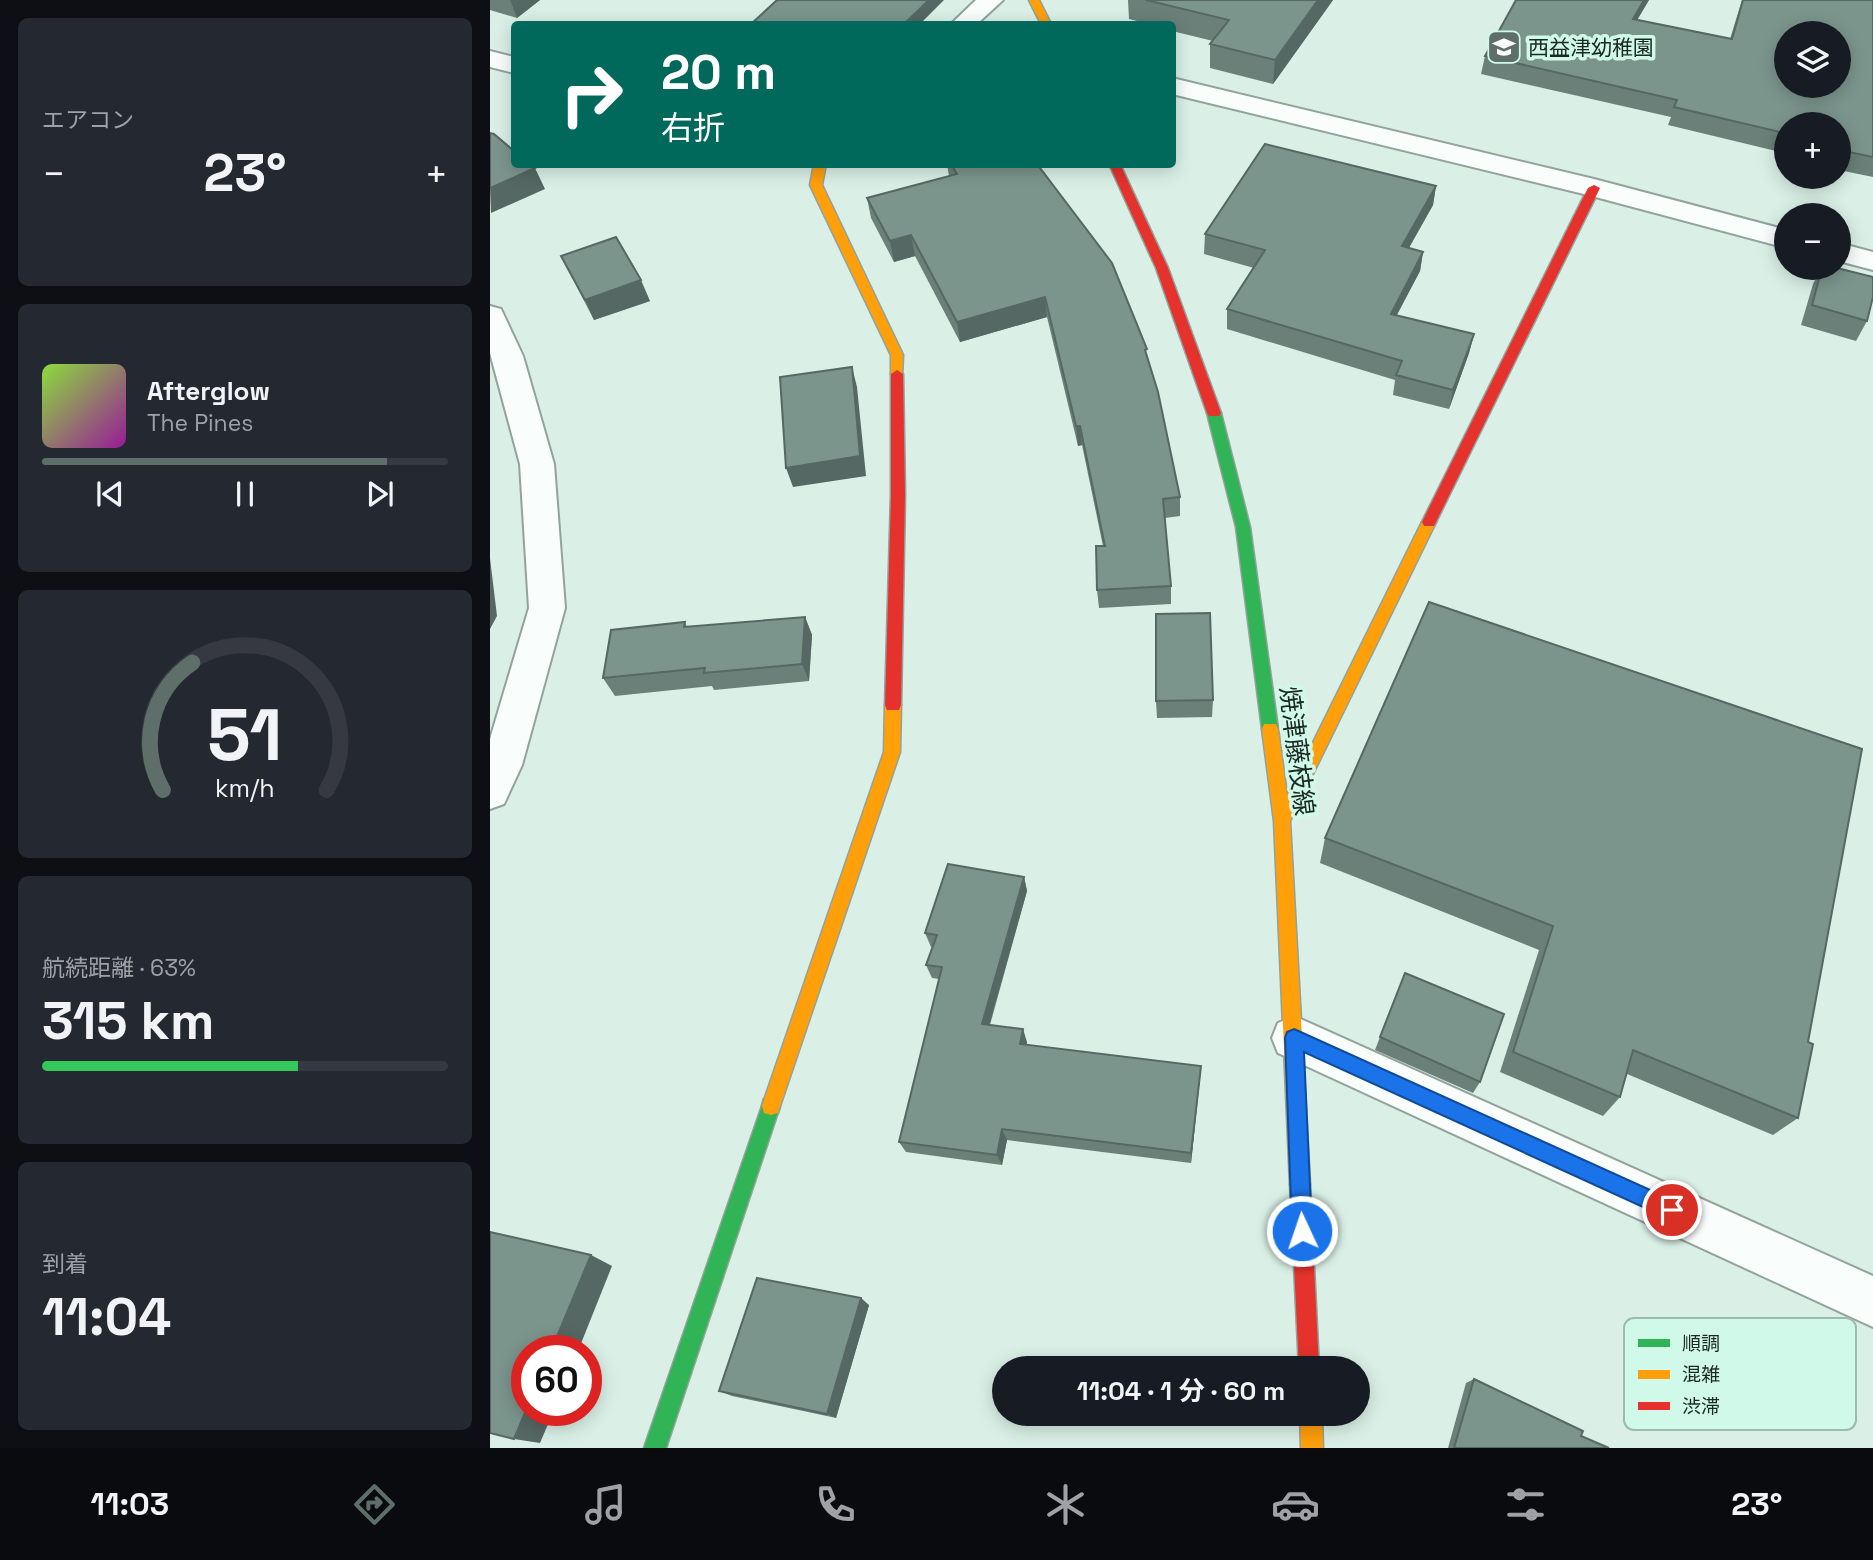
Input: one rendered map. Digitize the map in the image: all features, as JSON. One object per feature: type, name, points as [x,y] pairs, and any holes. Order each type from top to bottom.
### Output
[{"type":"street","points":[[966,21],[991,0]]},
{"type":"street","points":[[1034,0],[1044,21]]},
{"type":"street","points":[[490,59],[511,64]]},
{"type":"street","points":[[1176,87],[1594,188],[1774,236]]},
{"type":"street","points":[[655,1448],[892,752],[898,495],[897,355],[816,185],[819,168]]},
{"type":"street","name":"焼津藤枝線","points":[[1116,168],[1162,268],[1215,416],[1242,527],[1282,821],[1307,1356]]},
{"type":"street","points":[[1282,821],[1594,188]]},
{"type":"street","points":[[1851,255],[1873,261]]},
{"type":"street","points":[[490,316],[507,356],[537,464],[547,608],[502,765],[490,792]]},
{"type":"street","points":[[1294,1038],[1873,1302]]},
{"type":"street","points":[[1311,1426],[1312,1448]]},
{"type":"building","points":[[777,0],[929,0],[907,21],[754,21]]},
{"type":"building","points":[[1146,0],[1318,0],[1275,60],[1210,44],[1229,20]]},
{"type":"building","points":[[1516,0],[1644,0],[1633,19],[1732,39],[1743,0],[1873,0],[1873,157],[1851,152],[1851,112],[1774,112],[1774,131],[1674,107],[1677,100],[1485,56]]},
{"type":"building","points":[[490,133],[511,148],[511,168],[535,168],[490,188]]},
{"type":"building","points":[[1265,144],[1436,186],[1402,246],[1423,252],[1391,314],[1474,334],[1453,390],[1396,375],[1402,361],[1227,309],[1265,250],[1205,234]]},
{"type":"building","points":[[953,168],[1040,168],[1112,263],[1147,349],[1145,350],[1158,392],[1180,497],[1163,499],[1171,586],[1097,590],[1096,546],[1105,546],[1080,426],[1076,426],[1045,297],[957,322],[911,235],[890,241],[867,198],[957,174]]},
{"type":"building","points":[[616,237],[641,280],[585,300],[561,256]]},
{"type":"building","points":[[1851,272],[1873,277],[1873,297],[1867,321],[1812,305],[1819,280],[1851,280]]},
{"type":"building","points":[[852,367],[860,456],[786,468],[780,377]]},
{"type":"building","points":[[1429,602],[1862,749],[1808,1042],[1813,1044],[1798,1118],[1633,1050],[1620,1097],[1513,1052],[1553,926],[1325,838]]},
{"type":"building","points":[[1210,613],[1213,700],[1156,701],[1156,614]]},
{"type":"building","points":[[805,617],[802,664],[704,673],[705,668],[603,678],[611,630],[685,622],[684,627]]},
{"type":"building","points":[[948,864],[1024,877],[982,1024],[1023,1029],[1020,1044],[1201,1066],[1191,1153],[1002,1129],[997,1155],[899,1142],[942,967],[926,965],[937,935],[925,933]]},
{"type":"building","points":[[1405,973],[1504,1014],[1480,1082],[1380,1037]]},
{"type":"building","points":[[490,1232],[591,1255],[558,1335],[511,1335],[511,1426],[519,1426],[514,1439],[490,1433]]},
{"type":"building","points":[[757,1278],[861,1298],[827,1414],[719,1391]]},
{"type":"building","points":[[1474,1379],[1583,1431],[1581,1436],[1609,1448],[1454,1448]]},
{"type":"traffic: fast","points":[[1214,413],[1243,527],[1270,729]]},
{"type":"traffic: fast","points":[[655,1448],[771,1106]]},
{"type":"traffic: slow","points":[[1034,0],[1044,21]]},
{"type":"traffic: slow","points":[[819,168],[816,185],[897,355],[897,374]]},
{"type":"traffic: slow","points":[[1282,821],[1429,522]]},
{"type":"traffic: slow","points":[[771,1106],[892,752],[893,705]]},
{"type":"traffic: slow","points":[[1270,729],[1282,821],[1300,1184]]},
{"type":"traffic: slow","points":[[1311,1426],[1312,1448]]},
{"type":"traffic: jam","points":[[1116,168],[1162,268],[1214,413]]},
{"type":"traffic: jam","points":[[1429,522],[1594,188]]},
{"type":"traffic: jam","points":[[893,705],[898,495],[897,374]]},
{"type":"traffic: jam","points":[[1300,1184],[1308,1356]]},
{"type":"place","name":"西益津幼稚園","points":[[1504,47]]},
{"type":"route","points":[[1302,1231],[1294,1038],[1672,1210]]}]
